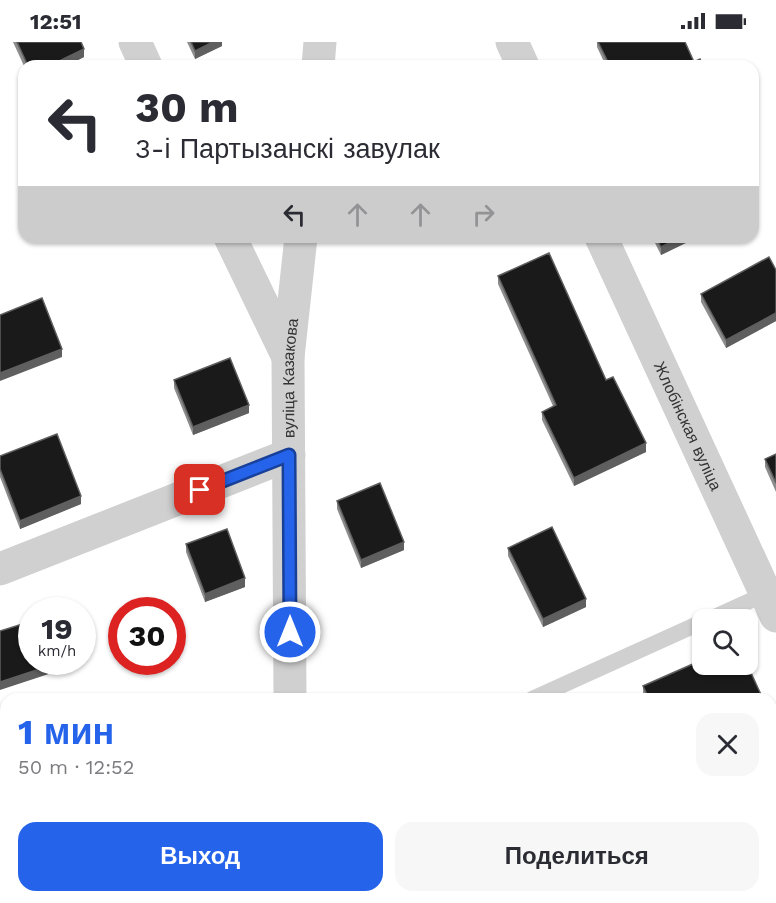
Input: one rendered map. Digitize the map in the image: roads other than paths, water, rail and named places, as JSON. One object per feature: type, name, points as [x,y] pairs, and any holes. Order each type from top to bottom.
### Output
[{"type":"street","points":[[135,42],[143,60]]},
{"type":"street","points":[[318,60],[320,42]]},
{"type":"street","points":[[512,42],[520,60]]},
{"type":"street","points":[[233,243],[288,357]]},
{"type":"street","name":"вуліца Казакова","points":[[290,693],[288,357],[300,243]]},
{"type":"street","name":"Жлобінская вуліца","points":[[605,243],[770,605]]},
{"type":"street","points":[[0,569],[289,455]]},
{"type":"lane","points":[[753,609],[770,605]]},
{"type":"lane","points":[[555,693],[692,627]]}]
